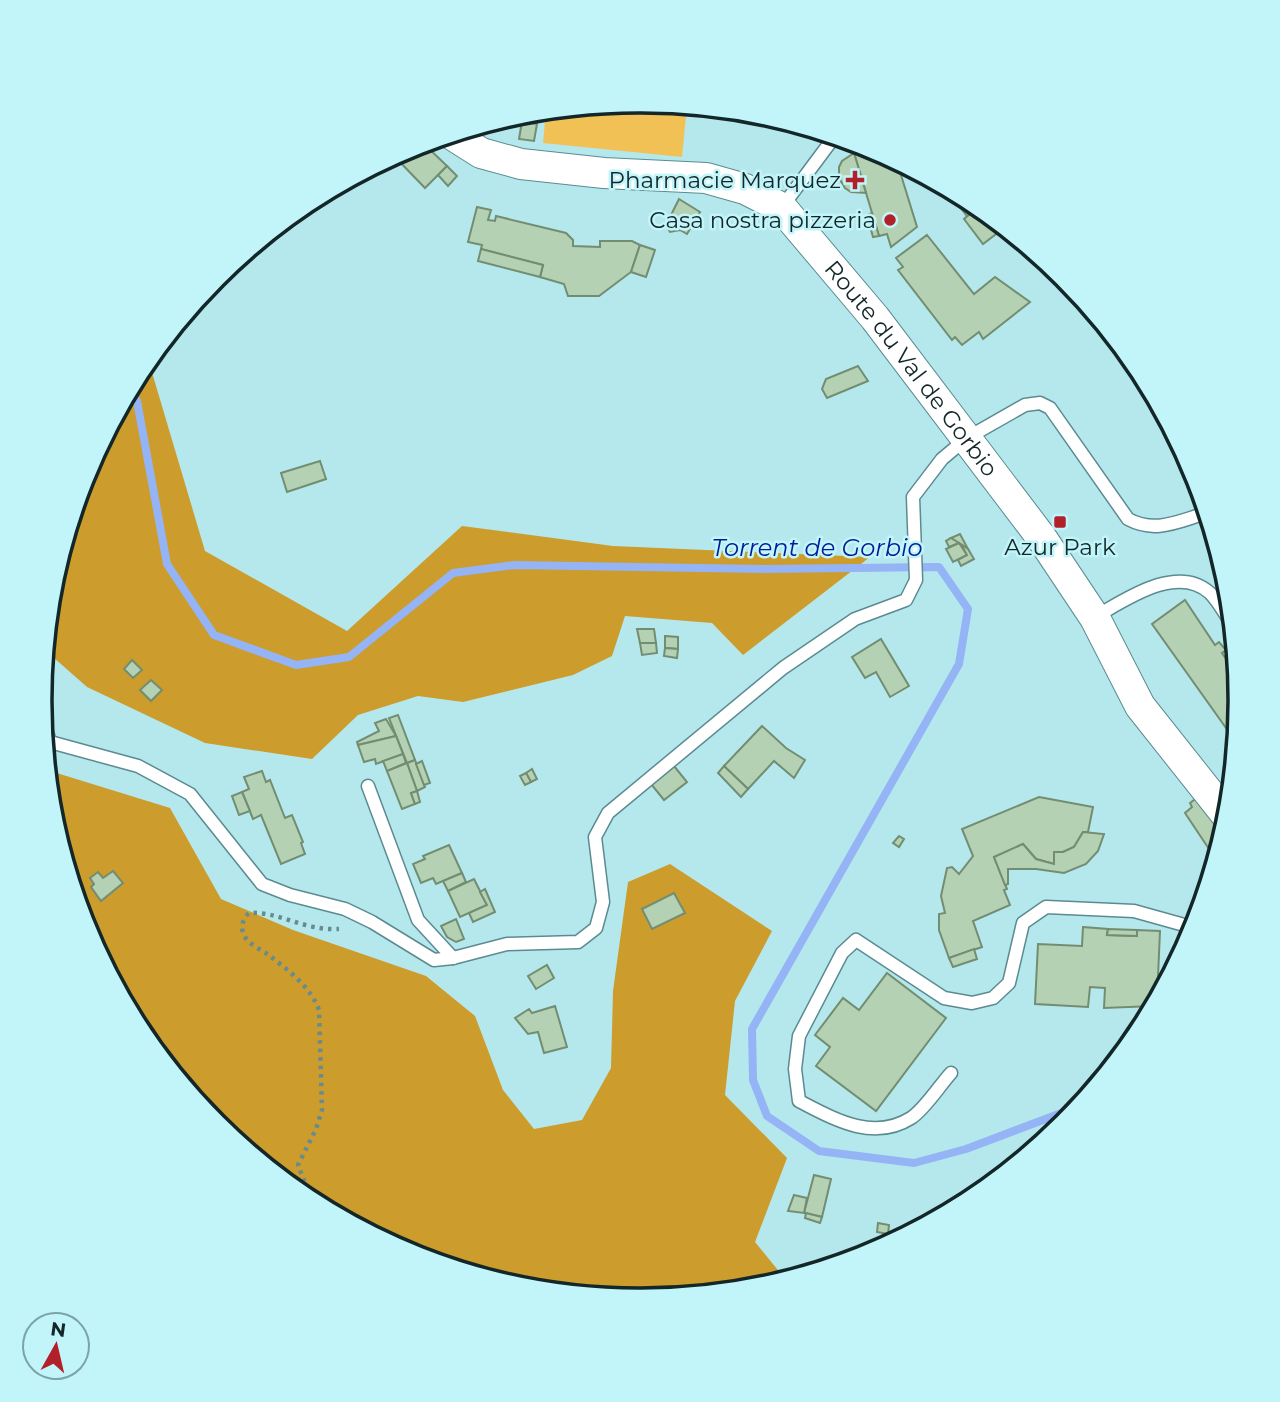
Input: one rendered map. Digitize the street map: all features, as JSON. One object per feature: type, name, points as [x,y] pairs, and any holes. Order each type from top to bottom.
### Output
[{"type":"street","name":"Route du Val de Gorbio","points":[[462,142],[481,153],[522,164],[604,173],[706,178],[745,189],[782,208],[875,318],[1041,537],[1095,618],[1140,706],[1218,804]]},
{"type":"lane","points":[[782,208],[828,145]]},
{"type":"lane","points":[[54,743],[138,766],[190,794],[262,884],[289,895],[345,909],[435,960],[507,944],[578,942],[596,928],[603,902],[595,837],[608,813],[783,668],[855,619],[906,600],[916,580],[913,497],[942,459],[967,438],[1025,405],[1040,404],[1050,408],[1128,519],[1142,527],[1157,527],[1197,516]]},
{"type":"lane","points":[[1095,618],[1144,589],[1185,580],[1209,592],[1219,606]]},
{"type":"lane","points":[[368,786],[418,920],[453,958]]},
{"type":"lane","points":[[951,1073],[912,1118],[878,1131],[839,1122],[799,1101],[795,1069],[799,1036],[842,953],[856,940],[944,998],[972,1003],[993,998],[1009,983],[1023,923],[1046,907],[1134,911],[1183,925]]},
{"type":"path","points":[[305,1183],[298,1165],[322,1110],[319,1010],[308,990],[279,962],[247,940],[242,931],[243,923],[249,913],[260,912],[320,930],[370,927],[372,922]]},
{"type":"shaded area","points":[[640,113],[686,116],[682,157],[543,143],[545,122]]},
{"type":"shaded area","points":[[153,374],[205,551],[347,631],[462,526],[613,546],[870,557],[743,655],[712,623],[625,616],[612,656],[573,675],[463,702],[418,696],[358,715],[312,759],[205,743],[87,687],[54,658],[64,586],[84,512],[97,476],[131,407]]},
{"type":"shaded area","points":[[58,773],[170,808],[221,899],[293,930],[426,976],[475,1016],[503,1090],[534,1129],[582,1120],[611,1068],[613,991],[628,882],[670,864],[772,931],[735,1001],[725,1095],[787,1158],[755,1242],[779,1271],[678,1287],[602,1287],[563,1283],[488,1268],[415,1244],[346,1210],[314,1189],[253,1143],[198,1088],[174,1059],[131,995],[97,926],[84,890],[64,816]]},
{"type":"building","points":[[537,124],[534,141],[519,139],[521,126]]},
{"type":"building","points":[[432,152],[447,166],[425,188],[402,164]]},
{"type":"building","points":[[854,154],[901,174],[917,227],[891,247],[887,234],[879,236]]},
{"type":"building","points":[[854,154],[866,193],[851,192],[845,188],[839,178],[842,161]]},
{"type":"building","points":[[447,166],[457,176],[448,186],[438,175]]},
{"type":"building","points":[[679,199],[700,212],[687,234],[680,230],[670,232],[666,225]]},
{"type":"building","points":[[477,207],[491,210],[488,220],[495,221],[496,216],[566,233],[573,240],[573,246],[600,247],[600,241],[632,241],[640,245],[631,272],[599,296],[568,296],[564,284],[540,277],[543,265],[481,249],[482,245],[468,242]]},
{"type":"building","points":[[872,213],[879,236],[873,237],[867,215]]},
{"type":"building","points":[[969,215],[996,234],[983,244],[964,219]]},
{"type":"building","points":[[927,235],[974,294],[995,277],[1030,302],[983,339],[979,332],[962,345],[955,337],[952,340],[898,270],[903,267],[896,258]]},
{"type":"building","points":[[640,245],[655,250],[646,277],[631,272]]},
{"type":"building","points":[[481,249],[543,265],[540,277],[478,261]]},
{"type":"building","points":[[858,366],[868,381],[827,398],[822,389],[826,379]]},
{"type":"building","points":[[320,461],[326,479],[287,492],[281,473]]},
{"type":"building","points":[[960,534],[968,549],[951,538]]},
{"type":"building","points":[[951,538],[959,543],[949,547],[946,541]]},
{"type":"building","points":[[959,543],[967,555],[953,562],[946,549]]},
{"type":"building","points":[[961,544],[974,559],[961,566],[958,560],[967,555]]},
{"type":"building","points":[[1185,600],[1215,645],[1219,642],[1224,648],[1222,653],[1226,663],[1227,729],[1152,624]]},
{"type":"building","points":[[637,629],[654,629],[656,643],[640,643]]},
{"type":"building","points":[[665,636],[678,637],[678,649],[665,648]]},
{"type":"building","points":[[881,639],[909,686],[890,697],[876,672],[865,678],[852,657]]},
{"type":"building","points":[[640,643],[656,643],[657,653],[642,655]]},
{"type":"building","points":[[665,648],[678,649],[677,658],[664,656]]},
{"type":"building","points":[[132,660],[142,670],[133,678],[124,669]]},
{"type":"building","points":[[151,680],[162,690],[151,701],[140,690]]},
{"type":"building","points":[[398,715],[415,760],[407,763],[389,718]]},
{"type":"building","points":[[386,719],[396,736],[358,745],[357,742],[379,731],[375,723]]},
{"type":"building","points":[[762,726],[786,748],[805,760],[794,778],[774,761],[748,789],[724,766]]},
{"type":"building","points":[[396,736],[403,754],[376,764],[375,759],[364,762],[358,745]]},
{"type":"building","points":[[403,754],[406,763],[387,771],[383,761]]},
{"type":"building","points":[[415,760],[425,787],[417,791],[407,763]]},
{"type":"building","points":[[422,761],[430,783],[424,785],[416,764]]},
{"type":"building","points":[[407,763],[417,791],[411,793],[415,804],[402,809],[387,771]]},
{"type":"building","points":[[674,766],[687,782],[664,800],[651,784]]},
{"type":"building","points":[[724,766],[748,789],[741,797],[718,773]]},
{"type":"building","points":[[532,769],[537,779],[531,782],[526,773]]},
{"type":"building","points":[[262,771],[266,782],[270,780],[285,818],[292,815],[303,842],[301,843],[305,854],[281,864],[261,815],[253,819],[242,792],[249,789],[244,777]]},
{"type":"building","points":[[526,773],[531,782],[525,785],[520,776]]},
{"type":"building","points":[[417,791],[420,802],[415,804],[411,793]]},
{"type":"building","points":[[242,792],[250,811],[239,815],[232,796]]},
{"type":"building","points":[[1039,797],[1093,807],[1088,832],[1083,832],[1074,847],[1063,852],[1054,852],[1054,864],[1036,859],[1023,844],[994,857],[1007,889],[1004,890],[1010,905],[973,921],[982,947],[949,958],[939,930],[939,914],[945,913],[941,896],[947,868],[952,867],[959,874],[973,856],[962,829]]},
{"type":"building","points":[[1198,797],[1215,820],[1208,848],[1185,813],[1192,807],[1190,803]]},
{"type":"building","points":[[1083,832],[1104,834],[1098,851],[1086,864],[1064,873],[1008,869],[1008,884],[1005,885],[994,857],[1023,844],[1036,859],[1054,864],[1054,852],[1063,852],[1074,847]]},
{"type":"building","points":[[899,836],[904,839],[899,847],[893,843]]},
{"type":"building","points":[[449,845],[462,873],[436,884],[433,878],[421,883],[413,864],[425,859],[423,856]]},
{"type":"building","points":[[113,871],[123,883],[101,901],[91,887],[94,884],[90,878],[98,872],[103,878]]},
{"type":"building","points":[[462,873],[466,882],[448,891],[443,881]]},
{"type":"building","points":[[474,879],[487,905],[460,917],[448,891]]},
{"type":"building","points":[[485,889],[495,912],[473,922],[469,913],[487,905],[480,892]]},
{"type":"building","points":[[674,893],[685,913],[652,929],[642,909]]},
{"type":"building","points":[[456,919],[464,939],[456,942],[447,937],[441,926]]},
{"type":"building","points":[[1083,927],[1108,929],[1107,935],[1137,936],[1137,930],[1160,931],[1158,978],[1141,1007],[1104,1008],[1105,988],[1090,987],[1088,1007],[1035,1004],[1038,944],[1082,946]]},
{"type":"building","points":[[1108,929],[1137,930],[1137,936],[1107,935]]},
{"type":"building","points":[[974,949],[977,959],[953,967],[949,958]]},
{"type":"building","points":[[547,965],[554,978],[536,989],[528,976]]},
{"type":"building","points":[[887,973],[946,1018],[876,1111],[816,1066],[830,1047],[815,1035],[843,998],[859,1010]]},
{"type":"building","points":[[555,1006],[567,1047],[544,1053],[538,1032],[528,1034],[515,1018],[529,1009],[532,1013]]},
{"type":"building","points":[[814,1175],[831,1179],[822,1217],[804,1213]]},
{"type":"building","points":[[794,1195],[807,1198],[804,1213],[788,1211]]},
{"type":"building","points":[[806,1213],[822,1217],[820,1223],[805,1218]]},
{"type":"building","points":[[878,1223],[889,1225],[888,1233],[877,1232]]},
{"type":"waterway","name":"Torrent de Gorbio","points":[[136,400],[167,564],[214,635],[296,665],[349,657],[453,573],[514,565],[764,569],[939,567],[968,609],[959,664],[752,1029],[753,1080],[767,1116],[819,1151],[914,1163],[966,1149],[1056,1115]]},
{"type":"place","name":"Pharmacie Marquez","points":[[855,180]]},
{"type":"place","name":"Casa nostra pizzeria","points":[[890,220]]},
{"type":"place","name":"Azur Park","points":[[1060,522]]}]
